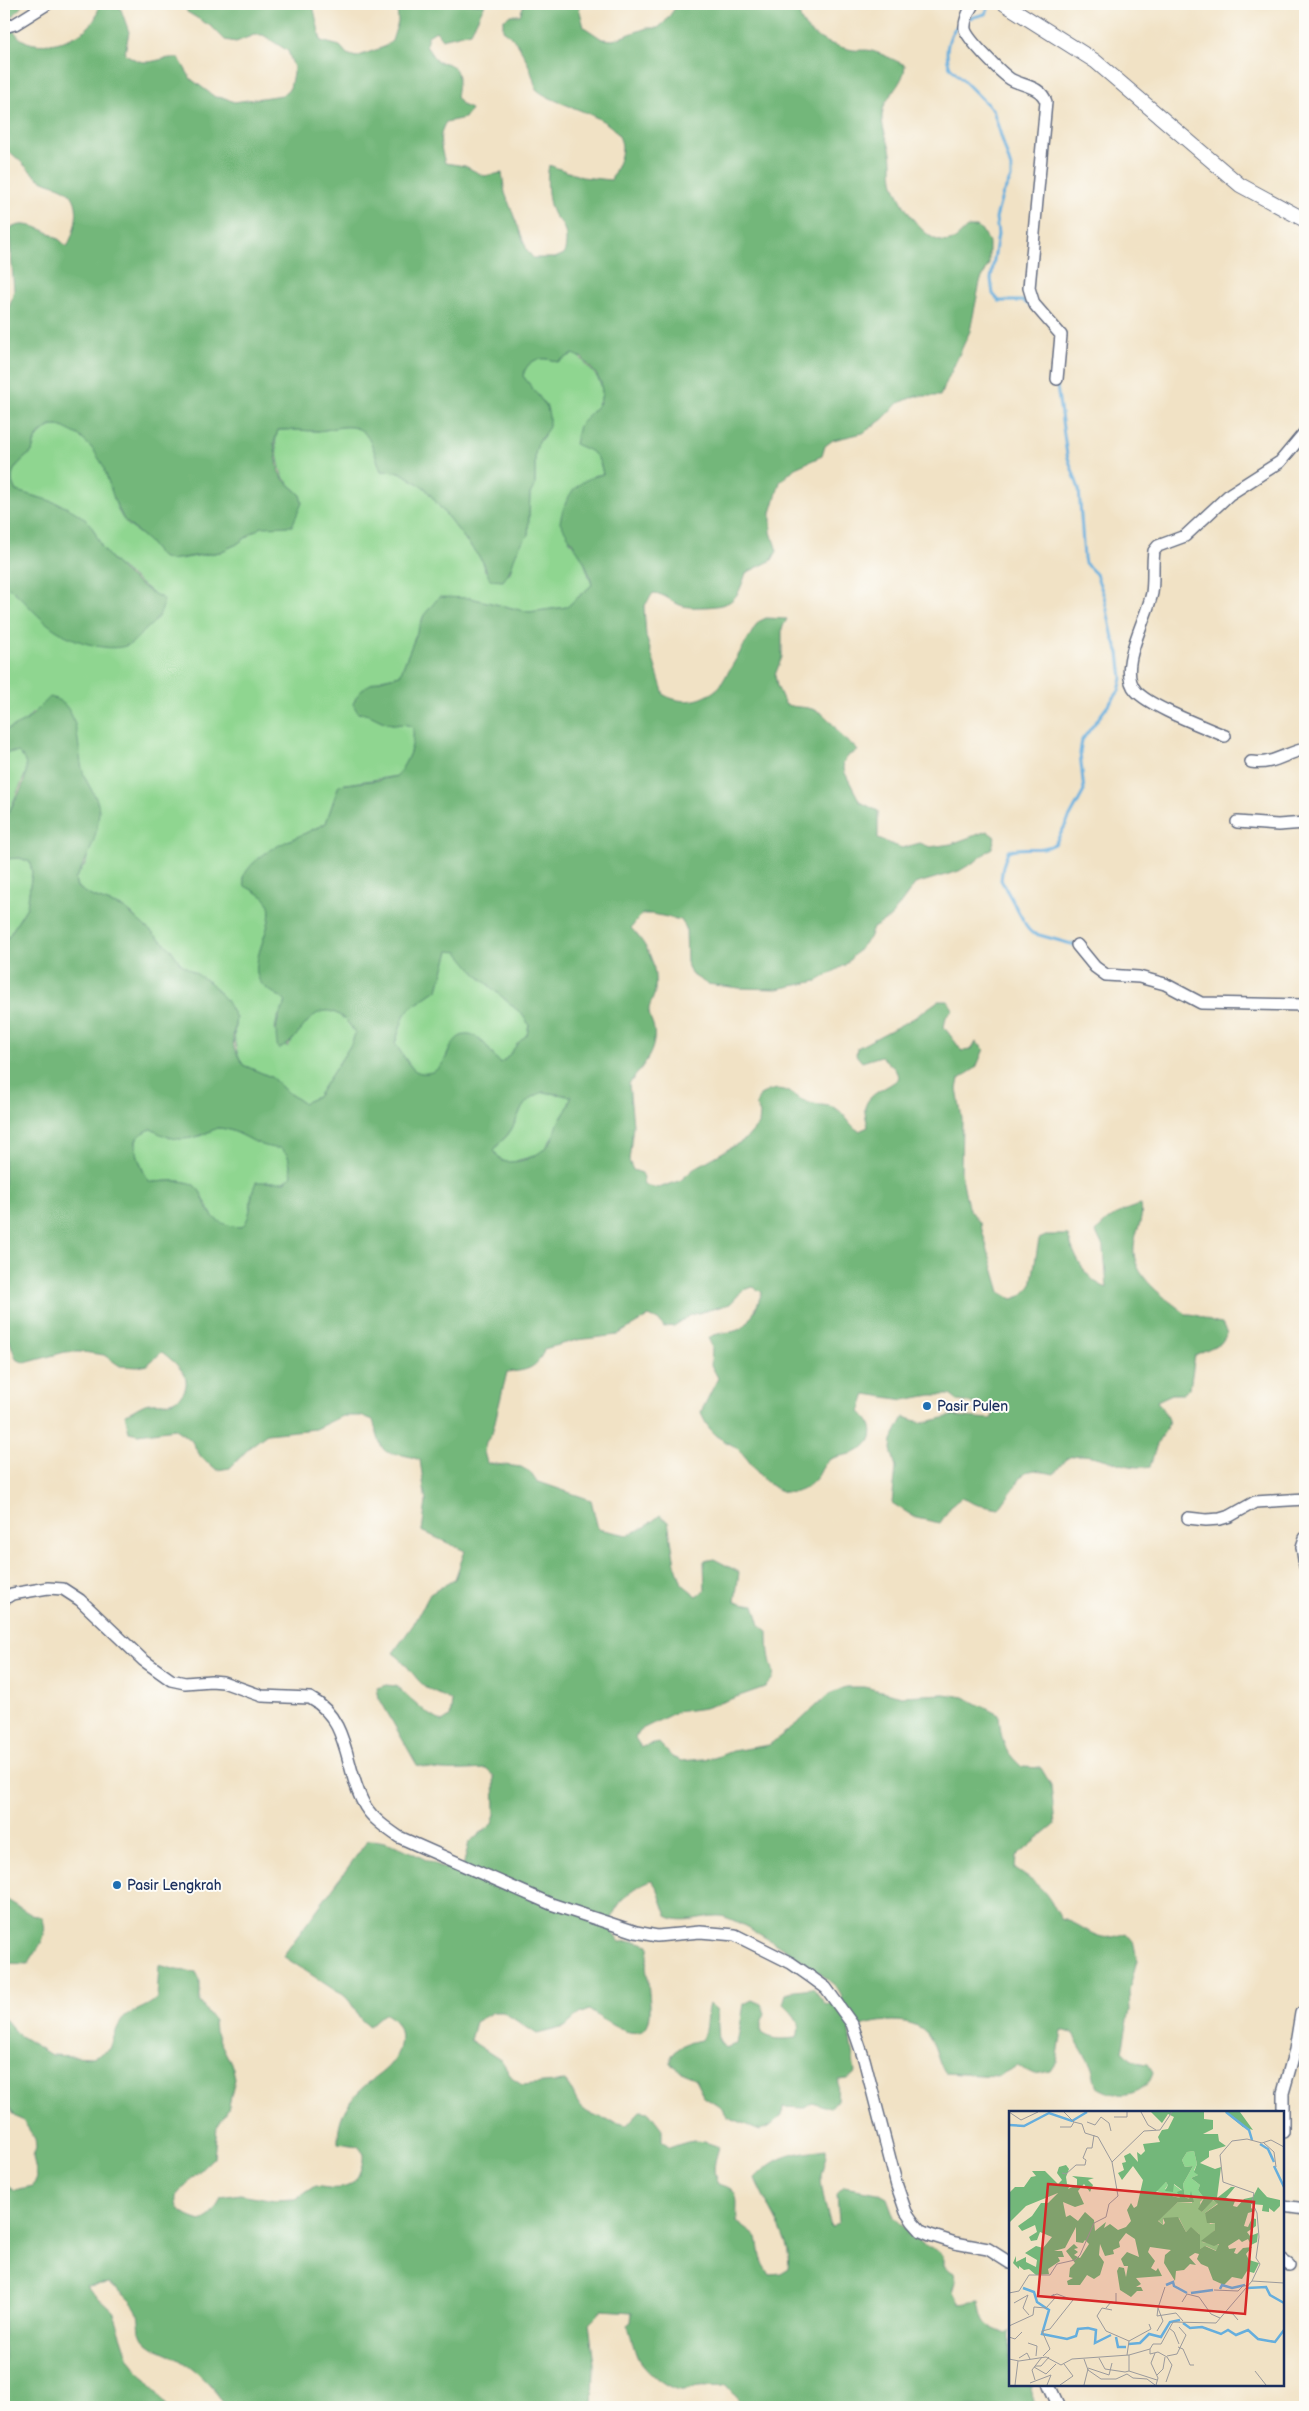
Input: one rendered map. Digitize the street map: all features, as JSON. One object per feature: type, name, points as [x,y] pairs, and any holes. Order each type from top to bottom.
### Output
[{"type":"street","points":[[4,27],[15,24],[46,4]]},
{"type":"street","points":[[973,4],[965,24],[965,30],[970,39],[1009,78],[1040,91],[1044,95],[1046,102],[1029,288],[1034,304],[1059,332],[1061,337],[1057,379]]},
{"type":"street","points":[[1006,4],[1096,61],[1240,185],[1305,220]]},
{"type":"street","points":[[1225,736],[1142,697],[1131,683],[1130,660],[1150,602],[1154,572],[1154,551],[1158,546],[1185,536],[1230,494],[1280,462],[1305,432]]},
{"type":"street","points":[[1251,762],[1259,763],[1279,760],[1305,749]]},
{"type":"street","points":[[1237,822],[1278,825],[1305,823]]},
{"type":"street","points":[[1077,945],[1095,967],[1106,975],[1139,977],[1165,984],[1201,1003],[1305,1005]]},
{"type":"street","points":[[1188,1518],[1220,1519],[1230,1516],[1255,1502],[1305,1499]]},
{"type":"street","points":[[1305,1538],[1302,1547],[1305,1566]]},
{"type":"street","points":[[4,1599],[12,1594],[48,1588],[63,1589],[80,1600],[143,1660],[171,1680],[185,1683],[223,1682],[262,1696],[310,1698],[317,1701],[324,1707],[338,1728],[345,1745],[354,1781],[365,1806],[383,1826],[399,1836],[551,1904],[617,1926],[657,1936],[700,1932],[735,1935],[791,1963],[826,1988],[852,2024],[864,2059],[897,2186],[906,2212],[913,2222],[921,2231],[930,2235],[988,2250],[1009,2262]]},
{"type":"street","points":[[1283,2111],[1283,2093],[1294,2050],[1300,2015],[1305,2011]]},
{"type":"street","points":[[1284,2206],[1305,2208]]},
{"type":"street","points":[[1049,2386],[1059,2407]]},
{"type":"green space","points":[[4,4],[22,4],[8,22],[21,39],[33,44],[45,44],[57,43],[82,32],[97,15],[98,4],[119,4],[129,32],[125,53],[139,61],[146,62],[179,58],[191,79],[215,97],[225,98],[234,102],[282,95],[290,88],[294,68],[288,51],[263,35],[254,35],[236,42],[225,40],[212,27],[187,12],[186,4],[310,4],[313,5],[321,41],[340,46],[347,54],[356,57],[384,47],[392,41],[398,22],[397,4],[485,4],[471,32],[442,39],[436,31],[428,36],[426,46],[437,62],[451,65],[457,73],[456,97],[462,105],[471,109],[465,118],[446,122],[443,127],[441,142],[445,163],[465,166],[484,176],[502,173],[505,193],[527,250],[533,258],[555,258],[564,254],[566,239],[564,227],[554,215],[550,204],[547,184],[549,165],[582,177],[611,180],[621,155],[621,142],[615,131],[604,122],[546,96],[536,89],[525,56],[510,35],[503,30],[503,20],[511,15],[520,15],[524,4],[578,4],[584,27],[602,39],[613,40],[647,28],[658,28],[665,22],[678,4],[798,4],[799,14],[803,23],[808,30],[824,41],[843,48],[870,50],[905,65],[902,79],[883,109],[882,121],[891,153],[894,184],[902,202],[916,223],[934,239],[944,242],[955,239],[968,227],[977,227],[985,234],[989,243],[989,264],[980,282],[970,331],[940,396],[915,396],[897,404],[883,419],[863,433],[833,440],[825,446],[822,456],[795,468],[780,482],[771,513],[771,532],[777,551],[772,560],[746,573],[740,590],[732,600],[721,605],[689,607],[653,593],[644,607],[646,636],[664,695],[686,701],[707,696],[720,686],[758,622],[766,618],[787,619],[782,628],[782,657],[775,675],[777,686],[785,704],[812,709],[822,713],[843,738],[858,751],[849,755],[843,763],[845,773],[860,802],[878,811],[878,839],[902,848],[920,843],[930,847],[951,844],[987,831],[995,837],[992,848],[976,861],[959,871],[915,884],[890,918],[873,928],[869,938],[845,965],[817,981],[777,989],[739,988],[707,984],[691,974],[687,964],[686,928],[681,920],[653,914],[642,914],[631,928],[647,949],[653,964],[655,990],[649,1012],[654,1028],[654,1038],[651,1053],[629,1084],[633,1125],[629,1161],[633,1170],[642,1173],[644,1185],[659,1188],[681,1180],[695,1168],[746,1139],[759,1124],[760,1114],[756,1105],[760,1095],[776,1089],[786,1091],[810,1103],[834,1107],[859,1131],[868,1127],[865,1114],[867,1102],[875,1094],[899,1078],[895,1069],[881,1056],[862,1062],[856,1055],[857,1048],[914,1018],[938,1001],[948,1001],[953,1009],[946,1017],[944,1027],[962,1051],[971,1050],[976,1042],[984,1049],[976,1068],[959,1079],[957,1089],[962,1119],[961,1172],[968,1207],[980,1223],[1000,1292],[1012,1299],[1021,1296],[1031,1286],[1039,1239],[1048,1235],[1068,1235],[1077,1259],[1087,1273],[1092,1279],[1107,1288],[1104,1249],[1096,1232],[1116,1215],[1141,1205],[1142,1211],[1134,1246],[1138,1267],[1144,1277],[1160,1294],[1186,1314],[1196,1315],[1222,1324],[1227,1334],[1221,1343],[1195,1355],[1190,1388],[1183,1394],[1172,1394],[1157,1401],[1167,1417],[1168,1425],[1156,1447],[1150,1466],[1130,1466],[1085,1455],[1075,1456],[1066,1459],[1054,1474],[1035,1470],[1025,1472],[999,1509],[978,1505],[961,1498],[952,1505],[940,1523],[916,1518],[892,1503],[896,1468],[891,1449],[892,1440],[904,1417],[923,1423],[951,1416],[991,1419],[995,1410],[977,1404],[958,1401],[950,1395],[931,1395],[904,1400],[866,1394],[860,1412],[871,1427],[871,1437],[868,1442],[854,1453],[829,1460],[809,1485],[804,1489],[793,1492],[781,1491],[769,1484],[735,1446],[719,1438],[711,1430],[701,1412],[718,1378],[711,1365],[712,1346],[708,1338],[741,1329],[745,1325],[753,1315],[762,1292],[753,1287],[743,1290],[730,1304],[691,1315],[674,1326],[664,1327],[658,1320],[649,1316],[617,1335],[577,1340],[544,1349],[535,1365],[525,1370],[507,1372],[492,1434],[486,1442],[484,1452],[487,1463],[521,1467],[530,1472],[536,1481],[591,1500],[598,1529],[628,1535],[645,1527],[660,1515],[668,1522],[675,1563],[682,1584],[697,1596],[705,1590],[704,1561],[714,1559],[739,1572],[735,1602],[754,1605],[760,1625],[768,1631],[769,1652],[774,1674],[772,1680],[765,1687],[705,1708],[676,1712],[640,1730],[635,1738],[641,1747],[659,1743],[672,1757],[681,1761],[714,1758],[732,1751],[769,1745],[800,1721],[829,1694],[846,1687],[864,1687],[902,1696],[944,1694],[964,1697],[999,1715],[1002,1738],[1007,1750],[1022,1767],[1041,1768],[1051,1785],[1055,1825],[1016,1857],[1015,1869],[1042,1890],[1061,1919],[1099,1936],[1115,1937],[1126,1933],[1133,1941],[1137,1960],[1129,1990],[1130,2010],[1122,2051],[1128,2057],[1140,2063],[1148,2064],[1153,2072],[1144,2087],[1129,2094],[1112,2093],[1104,2090],[1096,2086],[1092,2067],[1072,2033],[1062,2030],[1057,2062],[1051,2071],[1034,2074],[1017,2066],[998,2076],[945,2073],[932,2042],[924,2030],[904,2022],[880,2022],[849,2031],[855,2073],[848,2079],[838,2080],[837,2100],[830,2108],[812,2102],[803,2108],[783,2107],[782,2116],[769,2127],[760,2130],[728,2117],[721,2108],[704,2097],[695,2079],[671,2064],[671,2054],[687,2043],[701,2040],[705,2032],[709,2004],[717,2011],[719,2041],[725,2048],[737,2044],[744,2004],[752,2000],[761,2004],[765,2013],[761,2023],[761,2033],[783,2039],[797,2038],[798,2032],[796,2019],[783,2004],[786,1994],[795,1990],[813,1988],[826,2005],[840,2001],[842,1997],[834,1985],[825,1977],[778,1945],[743,1925],[720,1916],[680,1920],[667,1916],[657,1888],[652,1880],[630,1892],[618,1906],[611,1921],[611,1929],[620,1942],[635,1941],[649,1945],[646,1967],[650,2014],[647,2025],[641,2031],[633,2033],[614,2026],[589,2010],[579,2014],[565,2027],[537,2034],[503,2012],[493,2012],[475,2022],[470,2040],[502,2061],[513,2079],[522,2085],[565,2081],[582,2108],[598,2117],[627,2125],[640,2111],[649,2112],[662,2129],[662,2140],[669,2148],[694,2141],[705,2142],[719,2147],[714,2166],[718,2184],[735,2193],[737,2222],[757,2237],[760,2257],[770,2274],[780,2273],[788,2268],[788,2257],[782,2233],[755,2178],[780,2159],[826,2149],[821,2182],[831,2228],[839,2222],[837,2194],[844,2187],[878,2193],[887,2198],[894,2217],[925,2246],[935,2248],[943,2255],[943,2265],[954,2272],[956,2282],[953,2292],[960,2304],[979,2301],[986,2323],[993,2329],[1007,2334],[1009,2331],[1009,2386],[1032,2386],[1031,2389],[1035,2407],[746,2407],[727,2385],[698,2386],[686,2390],[668,2386],[648,2370],[635,2351],[627,2325],[631,2322],[632,2312],[602,2310],[589,2323],[594,2363],[593,2407],[227,2407],[212,2388],[188,2366],[152,2347],[144,2340],[134,2305],[110,2283],[86,2286],[113,2311],[129,2359],[168,2407],[4,2407],[4,2180],[5,2184],[15,2190],[33,2186],[37,2177],[33,2157],[36,2148],[35,2139],[24,2122],[15,2116],[4,2100],[4,2018],[19,2035],[51,2055],[93,2057],[110,2049],[118,2027],[126,2016],[150,2004],[157,1998],[159,1965],[177,1970],[196,1972],[200,1980],[200,2002],[214,2021],[215,2031],[233,2068],[235,2079],[228,2110],[217,2127],[214,2157],[178,2192],[177,2203],[181,2211],[201,2221],[214,2212],[221,2197],[240,2194],[275,2200],[295,2199],[315,2186],[335,2188],[350,2185],[359,2174],[364,2154],[358,2146],[338,2143],[341,2119],[346,2108],[358,2092],[384,2071],[393,2061],[401,2041],[399,2028],[391,2017],[384,2013],[369,2026],[360,2018],[347,1998],[283,1956],[368,1840],[387,1843],[405,1849],[439,1866],[462,1871],[469,1842],[492,1824],[495,1814],[494,1776],[486,1769],[442,1770],[417,1765],[379,1698],[377,1688],[386,1685],[396,1686],[426,1712],[442,1722],[450,1717],[452,1702],[422,1684],[393,1653],[413,1625],[430,1594],[455,1579],[465,1551],[422,1531],[426,1502],[420,1460],[387,1452],[380,1444],[373,1420],[363,1416],[342,1416],[315,1429],[267,1434],[251,1446],[230,1468],[217,1470],[201,1457],[191,1440],[175,1429],[138,1434],[129,1432],[125,1414],[146,1404],[174,1401],[183,1393],[186,1387],[186,1381],[181,1370],[162,1352],[147,1365],[138,1367],[120,1366],[104,1355],[83,1352],[65,1352],[25,1363],[16,1359],[9,1339],[4,1336],[4,944],[27,907],[32,872],[30,862],[20,858],[4,859],[4,815],[9,812],[21,789],[26,766],[18,752],[8,752],[4,755],[4,731],[27,720],[50,697],[60,701],[68,708],[76,728],[83,772],[97,801],[99,811],[97,830],[92,847],[75,879],[77,887],[91,896],[124,908],[170,948],[180,963],[212,984],[226,1000],[236,1018],[233,1037],[234,1048],[243,1065],[271,1077],[287,1092],[303,1103],[317,1097],[352,1043],[355,1033],[340,1016],[333,1012],[324,1011],[310,1019],[286,1046],[278,1049],[277,1025],[286,1002],[262,984],[257,971],[257,961],[267,929],[270,909],[265,899],[245,886],[243,877],[259,858],[269,851],[326,823],[339,785],[397,776],[410,753],[413,727],[384,722],[363,713],[358,713],[353,704],[356,697],[366,687],[378,681],[400,675],[424,615],[439,597],[470,598],[529,612],[567,607],[592,585],[583,560],[560,522],[565,504],[573,490],[586,480],[603,474],[597,457],[575,444],[579,425],[600,403],[601,383],[582,358],[573,354],[557,362],[541,359],[532,362],[525,370],[523,376],[547,407],[549,427],[538,443],[535,454],[535,485],[530,494],[528,536],[519,547],[510,570],[503,581],[490,580],[483,562],[425,488],[400,472],[381,471],[373,447],[366,435],[361,430],[350,427],[318,431],[278,430],[274,443],[279,472],[284,480],[300,494],[302,503],[292,526],[261,527],[237,544],[220,552],[170,560],[161,557],[148,541],[124,520],[115,502],[103,465],[92,448],[78,435],[60,426],[51,426],[39,434],[32,452],[15,469],[12,479],[16,491],[62,505],[79,515],[94,530],[102,547],[114,562],[139,584],[164,599],[162,611],[156,620],[131,644],[109,648],[87,644],[65,635],[43,620],[16,593],[4,584],[4,322],[14,290],[9,228],[19,225],[36,227],[54,236],[67,247],[75,223],[76,206],[74,199],[69,193],[40,179],[4,149]],"holes":[[[449,951],[458,952],[477,975],[524,1016],[529,1025],[527,1035],[501,1063],[478,1038],[465,1035],[453,1043],[446,1058],[435,1070],[427,1073],[418,1072],[410,1066],[395,1043],[404,1016],[409,1009],[438,989]],[[543,1092],[571,1096],[553,1137],[543,1150],[530,1158],[516,1162],[502,1161],[494,1151],[511,1130],[525,1104]],[[217,1128],[234,1131],[264,1146],[281,1148],[288,1156],[292,1175],[285,1182],[256,1182],[250,1211],[242,1227],[227,1225],[218,1220],[211,1214],[201,1193],[189,1183],[180,1181],[150,1182],[141,1166],[137,1151],[136,1142],[138,1136],[151,1129],[168,1137],[184,1139],[199,1136]]]},
{"type":"green space","points":[[573,354],[581,359],[597,378],[601,385],[602,393],[597,406],[579,425],[596,455],[603,474],[593,476],[569,540],[582,556],[592,585],[567,607],[529,612],[470,598],[424,615],[400,675],[381,679],[358,713],[363,713],[384,722],[413,727],[412,747],[401,770],[397,776],[339,785],[326,823],[287,842],[246,886],[261,895],[267,901],[270,909],[257,971],[262,984],[286,1002],[277,1019],[275,1029],[287,1047],[309,1019],[322,1011],[328,1010],[339,1015],[355,1033],[352,1043],[317,1097],[303,1103],[287,1092],[271,1077],[243,1065],[235,1043],[236,1018],[195,975],[180,963],[170,948],[124,908],[91,896],[77,887],[75,879],[86,863],[97,801],[83,774],[81,765],[33,712],[20,724],[4,731],[4,584],[164,599],[155,595],[115,563],[102,548],[93,529],[60,504],[16,491],[13,485],[13,474],[18,464],[32,452],[37,438],[45,430],[56,426],[72,431],[95,451],[104,465],[119,513],[125,522],[148,541],[161,557],[180,559],[220,552],[237,544],[261,527],[300,494],[285,480],[281,472],[276,444],[278,430],[318,431],[356,427],[366,434],[373,447],[381,471],[400,472],[425,488],[483,562],[485,571],[510,573],[518,548],[528,536],[530,494],[535,485],[535,454],[538,443],[544,436],[547,407],[523,376],[528,366],[536,360],[546,359],[557,362]]},
{"type":"green space","points":[[8,752],[18,752],[26,758],[28,768],[9,812],[4,815],[4,755]]},
{"type":"green space","points":[[20,858],[30,862],[32,872],[27,907],[4,944],[4,859]]},
{"type":"green space","points":[[449,950],[458,951],[477,975],[524,1016],[529,1025],[527,1035],[501,1063],[494,1058],[483,1042],[450,1048],[442,1068],[434,1073],[424,1074],[414,1071],[395,1044],[404,1016],[409,1009],[438,989]]},
{"type":"green space","points":[[543,1092],[571,1096],[558,1128],[538,1155],[505,1162],[494,1151],[515,1124],[525,1104]]},
{"type":"green space","points":[[217,1128],[234,1131],[264,1145],[281,1147],[288,1156],[292,1175],[281,1183],[267,1181],[252,1191],[249,1220],[242,1227],[230,1227],[219,1223],[214,1218],[200,1191],[189,1183],[175,1181],[150,1182],[142,1168],[136,1150],[138,1135],[144,1130],[153,1129],[191,1138]]},
{"type":"green space","points":[[4,1898],[32,1915],[42,1917],[45,1930],[44,1936],[28,1964],[4,1963]]},
{"type":"waterway","points":[[970,18],[985,14],[990,4]]},
{"type":"waterway","points":[[962,21],[957,25],[948,42],[948,61],[950,67],[993,110],[1011,168],[1011,178],[1002,196],[996,218],[998,234],[991,279],[993,294],[999,301],[1023,301],[1031,306]]},
{"type":"waterway","points":[[1056,380],[1067,455],[1079,489],[1085,563],[1096,574],[1104,596],[1113,638],[1119,653],[1122,678],[1119,691],[1082,740],[1080,753],[1084,791],[1055,844],[1038,849],[1014,849],[1008,851],[1001,880],[1032,933],[1075,945]]},
{"type":"place","name":"Pasir Pulen","points":[[927,1406]]},
{"type":"place","name":"Pasir Lengkrah","points":[[117,1885]]}]
